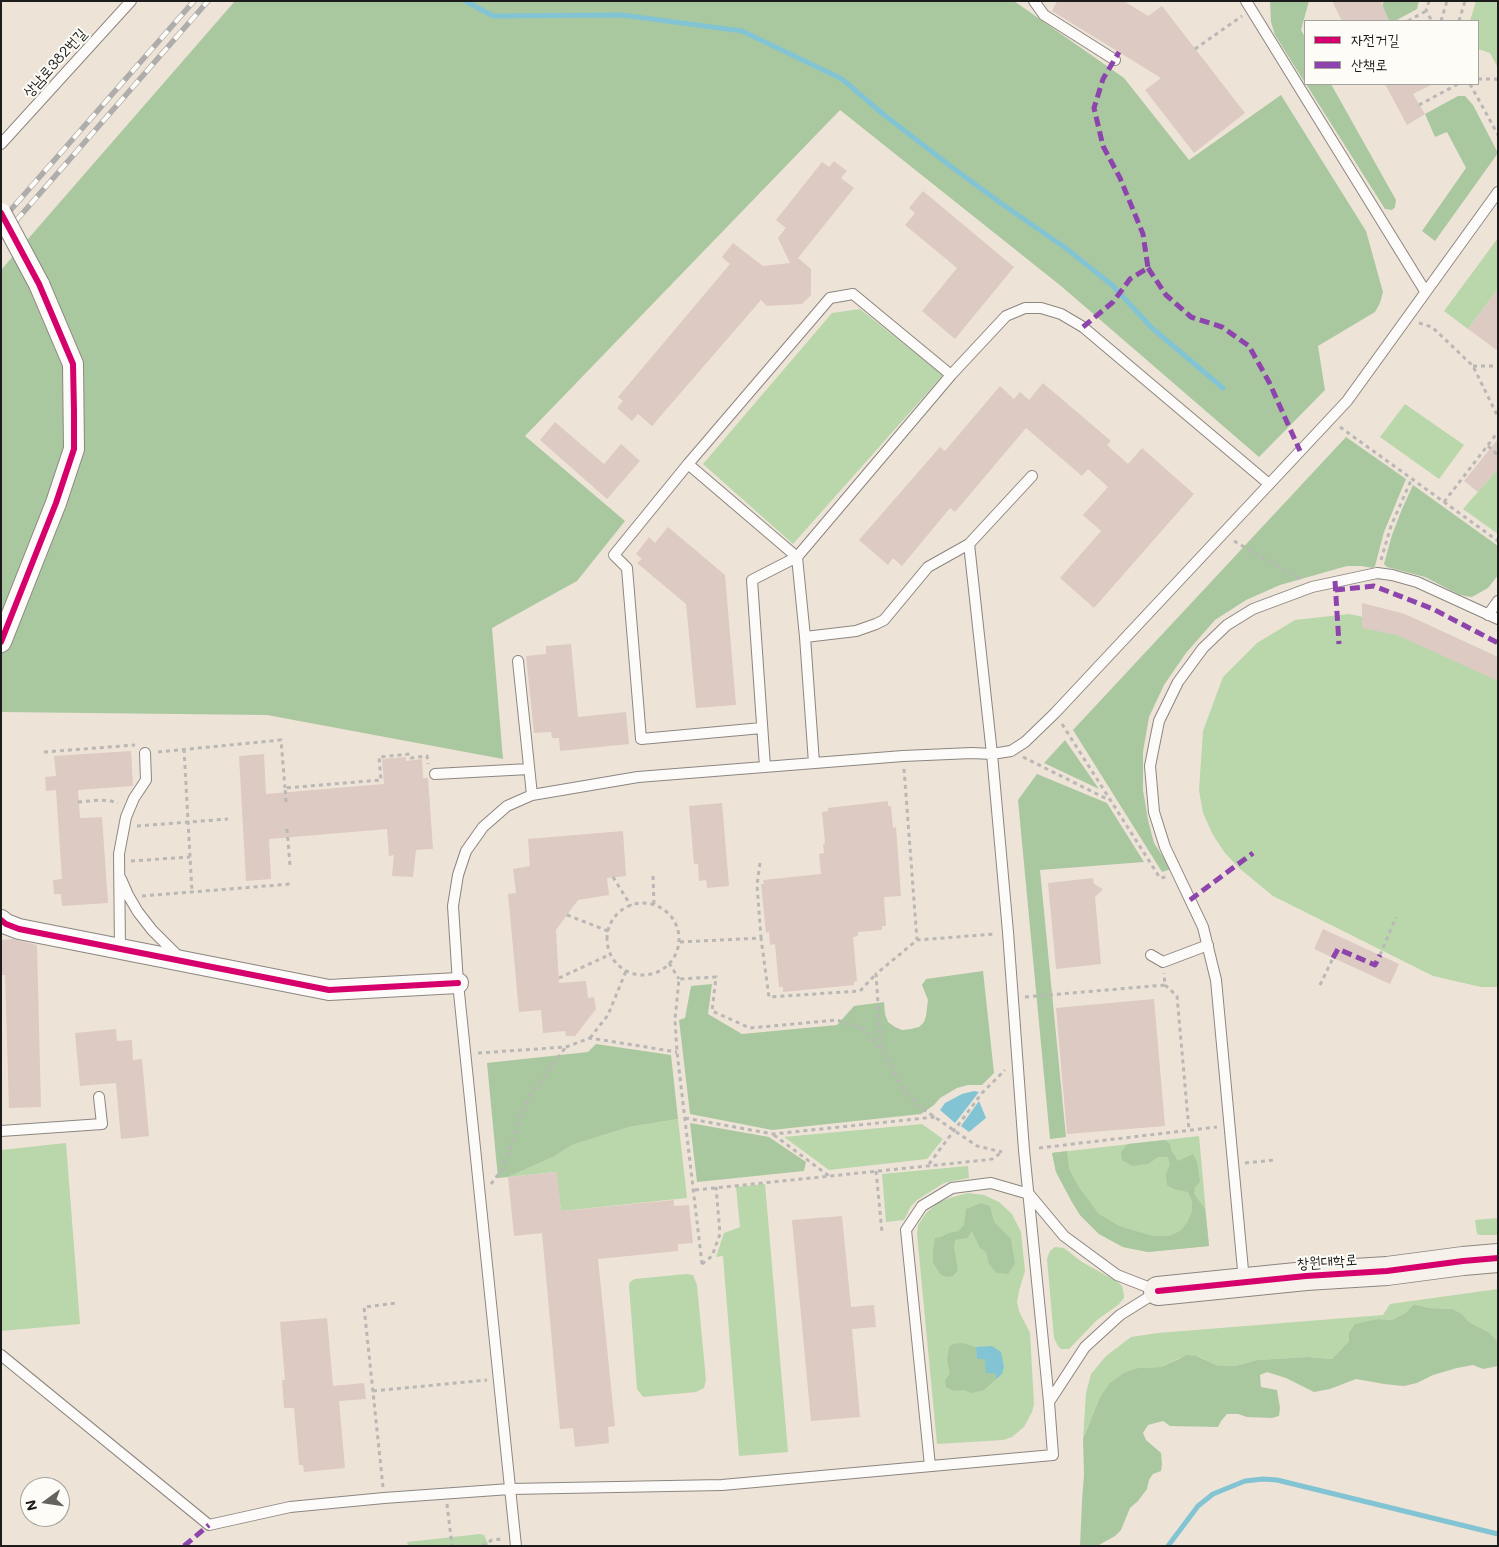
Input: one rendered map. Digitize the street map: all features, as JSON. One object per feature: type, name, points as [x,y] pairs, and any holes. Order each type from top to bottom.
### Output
[{"type":"street","points":[[1,213],[40,284],[73,364],[74,449],[53,512],[1,642]]},
{"type":"street","points":[[1,920],[19,929],[328,990],[458,983]]},
{"type":"street","name":"창원대학로","points":[[1158,1291],[1498,1258]]},
{"type":"lane","name":"상남로382번길","points":[[1,144],[131,1]]},
{"type":"lane","points":[[1034,1],[1044,15],[1114,60]]},
{"type":"lane","points":[[1249,5],[1426,291]]},
{"type":"lane","points":[[516,1542],[458,983],[454,906],[458,875],[466,851],[483,827],[507,806],[532,795],[638,777],[903,756],[1011,752],[1025,742],[1054,713],[1347,401],[1406,318],[1496,198]]},
{"type":"lane","points":[[762,728],[641,739],[627,568],[614,555],[688,464],[830,298],[853,294],[951,375]]},
{"type":"lane","points":[[765,767],[752,580],[797,557],[951,375],[1006,316],[1025,308],[1041,308],[1061,314],[1083,327],[1269,484]]},
{"type":"lane","points":[[688,464],[797,557],[814,763]]},
{"type":"lane","points":[[805,637],[856,631],[876,624],[889,615],[928,567],[969,544],[1032,476]]},
{"type":"lane","points":[[1,1354],[209,1525],[290,1507],[384,1498],[510,1489],[722,1485],[1053,1455],[992,754],[969,544]]},
{"type":"lane","points":[[1244,1282],[1216,980],[1203,927],[1165,847],[1154,812],[1150,766],[1159,721],[1178,682],[1203,648],[1227,625],[1253,609],[1312,587],[1377,573],[1392,574],[1417,582],[1493,617],[1498,602]]},
{"type":"lane","points":[[518,661],[532,795]]},
{"type":"lane","points":[[120,949],[119,867],[124,827],[134,798],[146,780],[145,753]]},
{"type":"lane","points":[[432,772],[529,769]]},
{"type":"lane","points":[[119,867],[129,897],[138,912],[152,930],[183,961]]},
{"type":"lane","points":[[1151,954],[1163,962],[1208,945]]},
{"type":"lane","points":[[1,1131],[102,1124],[99,1097]]},
{"type":"lane","points":[[930,1466],[906,1230],[922,1206],[952,1188],[991,1183],[1029,1194],[1064,1236],[1117,1275],[1158,1291]]},
{"type":"lane","points":[[1049,1402],[1085,1347],[1120,1314],[1158,1291]]},
{"type":"path","points":[[1410,20],[1426,10],[1429,1]]},
{"type":"path","points":[[1441,20],[1447,1]]},
{"type":"path","points":[[1459,20],[1465,1]]},
{"type":"path","points":[[1195,49],[1249,5]]},
{"type":"path","points":[[1426,10],[1431,20]]},
{"type":"path","points":[[1479,79],[1496,79],[1498,82]]},
{"type":"path","points":[[1420,105],[1456,85]]},
{"type":"path","points":[[1471,85],[1498,135]]},
{"type":"path","points":[[1406,318],[1432,327],[1473,366],[1498,417]]},
{"type":"path","points":[[1473,366],[1498,366]]},
{"type":"path","points":[[1329,420],[1498,541]]},
{"type":"path","points":[[1444,502],[1498,432]]},
{"type":"path","points":[[1488,446],[1498,455]]},
{"type":"path","points":[[1377,573],[1391,526],[1412,478]]},
{"type":"path","points":[[1222,534],[1312,587]]},
{"type":"path","points":[[1054,713],[1160,878],[1178,875]]},
{"type":"path","points":[[44,752],[138,745],[145,753],[280,740],[286,802]]},
{"type":"path","points":[[184,749],[192,892]]},
{"type":"path","points":[[1011,752],[1111,801]]},
{"type":"path","points":[[284,788],[381,780],[379,757],[396,757],[410,754],[411,758],[427,756],[432,772]]},
{"type":"path","points":[[903,756],[917,940]]},
{"type":"path","points":[[78,802],[111,801],[130,808]]},
{"type":"path","points":[[124,827],[228,819]]},
{"type":"path","points":[[287,829],[290,866]]},
{"type":"path","points":[[119,867],[190,857]]},
{"type":"path","points":[[760,863],[757,885],[761,938],[769,997],[860,991],[876,974],[917,940],[995,934]]},
{"type":"path","points":[[653,876],[654,905]]},
{"type":"path","points":[[613,877],[631,906]]},
{"type":"path","points":[[129,897],[292,884]]},
{"type":"path","points":[[642,902],[654,905],[666,909],[674,918],[680,942],[677,954],[661,972],[649,976],[637,976],[616,965],[606,943],[608,931],[611,919],[620,910],[642,902]]},
{"type":"path","points":[[567,915],[608,931]]},
{"type":"path","points":[[1380,955],[1396,918]]},
{"type":"path","points":[[680,942],[761,938]]},
{"type":"path","points":[[559,978],[611,954]]},
{"type":"path","points":[[1320,985],[1334,958]]},
{"type":"path","points":[[1163,962],[1165,985],[1177,996],[1189,1130]]},
{"type":"path","points":[[669,963],[679,979],[675,1020],[677,1052],[702,1264],[712,1256],[720,1234],[716,1187]]},
{"type":"path","points":[[590,1038],[608,1016],[626,970]]},
{"type":"path","points":[[876,974],[881,1050]]},
{"type":"path","points":[[679,979],[716,976],[712,1011],[750,1028],[837,1020],[864,1029],[887,1057],[901,1086],[917,1105],[977,1146],[1002,1152],[992,1159],[984,1160],[694,1190]]},
{"type":"path","points":[[1013,998],[1165,985]]},
{"type":"path","points":[[465,1053],[566,1047],[590,1038],[677,1052]]},
{"type":"path","points":[[480,1199],[502,1168],[522,1112],[534,1090],[566,1047]]},
{"type":"path","points":[[929,1165],[982,1093],[1017,1056]]},
{"type":"path","points":[[685,1118],[773,1134],[935,1117]]},
{"type":"path","points":[[1038,1148],[1229,1126]]},
{"type":"path","points":[[773,1134],[829,1176]]},
{"type":"path","points":[[1233,1164],[1275,1160]]},
{"type":"path","points":[[876,1171],[882,1232]]},
{"type":"path","points":[[384,1498],[364,1307],[397,1303]]},
{"type":"path","points":[[373,1391],[499,1379]]},
{"type":"path","points":[[446,1494],[452,1546]]},
{"type":"path","points":[[482,1546],[492,1540],[516,1542]]},
{"type":"green space","points":[[235,1],[1014,1],[1124,78],[1189,160],[1281,95],[1366,231],[1383,292],[1375,312],[1318,346],[1325,390],[1259,457],[1061,286],[840,110],[525,436],[625,521],[577,581],[492,628],[503,759],[267,715],[1,712],[1,270]]},
{"type":"green space","points":[[1270,1],[1309,1],[1301,30],[1304,35],[1304,81],[1275,35],[1271,22]]},
{"type":"green space","points":[[1384,1],[1419,1],[1417,9],[1397,20],[1389,20],[1382,6]]},
{"type":"green space","points":[[1476,1],[1498,1],[1498,68],[1490,53],[1479,49],[1479,20],[1470,20]]},
{"type":"green space","points":[[1307,85],[1332,85],[1396,200],[1395,207],[1392,210],[1385,209]]},
{"type":"green space","points":[[1458,96],[1465,96],[1473,105],[1498,153],[1435,241],[1422,231],[1466,168],[1447,132],[1435,137],[1425,114]]},
{"type":"green space","points":[[1498,238],[1498,289],[1468,329],[1444,311]]},
{"type":"green space","points":[[860,309],[943,375],[793,544],[703,464],[832,313]]},
{"type":"green space","points":[[1405,404],[1464,445],[1439,479],[1380,437]]},
{"type":"green space","points":[[1346,437],[1406,479],[1384,532],[1375,566],[1373,568],[1347,566],[1280,585],[1246,600],[1215,620],[1186,653],[1164,685],[1149,717],[1143,752],[1143,790],[1148,820],[1154,843],[1171,869],[1162,872],[1073,730]]},
{"type":"green space","points":[[1498,469],[1498,534],[1463,509]]},
{"type":"green space","points":[[1413,485],[1498,546],[1498,575],[1488,588],[1472,597],[1465,596],[1425,577],[1387,567],[1384,564],[1392,535]]},
{"type":"green space","points":[[1349,614],[1397,624],[1498,672],[1498,987],[1481,987],[1433,976],[1273,896],[1239,868],[1225,853],[1213,835],[1203,813],[1199,790],[1203,731],[1223,677],[1257,643],[1295,620]]},
{"type":"green space","points":[[1065,740],[1099,789],[1044,763]]},
{"type":"green space","points":[[1037,774],[1107,803],[1144,862],[1040,870],[1066,1137],[1050,1139],[1018,800]]},
{"type":"green space","points":[[983,971],[994,1073],[982,1085],[968,1085],[957,1088],[940,1098],[921,1114],[772,1130],[690,1114],[679,1020],[685,1018],[691,986],[712,984],[708,1014],[742,1034],[837,1025],[854,1006],[884,1002],[888,1022],[902,1030],[919,1027],[924,1022],[928,1000],[922,985],[926,979]]},
{"type":"green space","points":[[596,1044],[671,1055],[678,1119],[629,1127],[572,1145],[553,1157],[508,1177],[498,1178],[487,1063],[588,1052]]},
{"type":"green space","points":[[678,1119],[687,1198],[561,1211],[556,1172],[508,1177],[553,1157],[572,1145],[629,1127]]},
{"type":"green space","points":[[690,1123],[769,1137],[806,1162],[804,1171],[697,1182]]},
{"type":"green space","points":[[922,1124],[943,1139],[927,1159],[829,1170],[784,1137]]},
{"type":"green space","points":[[1199,1136],[1209,1246],[1148,1252],[1123,1247],[1099,1234],[1080,1215],[1072,1202],[1056,1172],[1052,1153]]},
{"type":"green space","points":[[1165,1140],[1170,1144],[1171,1150],[1178,1161],[1193,1154],[1197,1162],[1200,1182],[1195,1187],[1194,1194],[1205,1209],[1209,1246],[1148,1252],[1123,1247],[1099,1234],[1080,1215],[1056,1172],[1052,1153],[1067,1151],[1069,1169],[1080,1189],[1099,1214],[1119,1226],[1153,1236],[1170,1236],[1180,1231],[1187,1223],[1192,1212],[1192,1201],[1188,1192],[1174,1189],[1167,1185],[1166,1174],[1170,1164],[1168,1157],[1158,1157],[1148,1164],[1132,1166],[1122,1160],[1121,1152],[1128,1144]]},
{"type":"green space","points":[[66,1143],[80,1324],[1,1331],[1,1150]]},
{"type":"green space","points":[[968,1166],[969,1178],[944,1183],[917,1200],[911,1206],[904,1220],[886,1222],[882,1174]]},
{"type":"green space","points":[[765,1184],[788,1452],[739,1456],[723,1256],[716,1257],[724,1233],[740,1227],[736,1187]]},
{"type":"green space","points":[[968,1193],[984,1195],[999,1202],[1012,1214],[1021,1232],[1025,1271],[1017,1302],[1019,1311],[1030,1333],[1034,1404],[1024,1427],[1012,1437],[1003,1440],[937,1444],[917,1234],[918,1225],[926,1213],[939,1202]]},
{"type":"green space","points":[[981,1203],[990,1206],[994,1222],[1011,1239],[1015,1264],[1008,1274],[997,1273],[989,1264],[986,1252],[980,1248],[972,1231],[967,1238],[955,1240],[954,1248],[958,1270],[953,1276],[946,1277],[940,1274],[933,1262],[935,1238],[958,1231],[964,1225],[966,1209]]},
{"type":"green space","points":[[1498,1218],[1498,1235],[1477,1234],[1475,1220]]},
{"type":"green space","points":[[1055,1247],[1064,1248],[1082,1262],[1118,1282],[1122,1286],[1124,1295],[1124,1298],[1118,1305],[1097,1320],[1069,1349],[1061,1349],[1054,1338],[1047,1259],[1050,1251]]},
{"type":"green space","points":[[693,1275],[697,1285],[706,1380],[704,1388],[696,1392],[643,1397],[637,1389],[630,1282],[635,1279]]},
{"type":"green space","points":[[1498,1289],[1498,1342],[1490,1333],[1469,1322],[1462,1314],[1453,1309],[1430,1308],[1414,1304],[1405,1313],[1392,1320],[1378,1319],[1349,1333],[1349,1341],[1332,1359],[1308,1357],[1257,1360],[1235,1366],[1219,1366],[1198,1356],[1179,1358],[1161,1367],[1138,1368],[1100,1397],[1083,1439],[1086,1393],[1091,1374],[1106,1356],[1131,1337],[1158,1333],[1383,1315],[1390,1304]]},
{"type":"green space","points":[[1414,1304],[1430,1308],[1453,1309],[1462,1314],[1469,1322],[1490,1333],[1498,1342],[1498,1366],[1483,1369],[1473,1365],[1457,1368],[1404,1386],[1356,1379],[1330,1389],[1314,1392],[1286,1378],[1267,1372],[1260,1375],[1261,1387],[1277,1390],[1280,1408],[1279,1416],[1272,1418],[1227,1414],[1218,1427],[1170,1426],[1163,1421],[1148,1425],[1143,1433],[1146,1440],[1161,1453],[1161,1471],[1153,1474],[1147,1489],[1130,1508],[1121,1530],[1115,1536],[1097,1546],[1080,1546],[1084,1475],[1083,1439],[1100,1397],[1110,1383],[1124,1373],[1138,1368],[1161,1367],[1187,1355],[1197,1356],[1219,1366],[1235,1366],[1257,1360],[1308,1357],[1332,1359],[1349,1341],[1349,1333],[1355,1324],[1378,1319],[1392,1320],[1405,1313]]},
{"type":"green space","points":[[962,1343],[976,1347],[977,1359],[985,1359],[995,1373],[996,1379],[984,1390],[972,1393],[963,1390],[954,1391],[946,1387],[945,1380],[950,1374],[947,1360],[949,1347],[953,1344]]},
{"type":"green space","points":[[484,1535],[489,1546],[408,1546],[407,1542]]},
{"type":"water","points":[[974,1091],[979,1092],[955,1123],[940,1110],[945,1103],[962,1094]]},
{"type":"water","points":[[979,1101],[986,1118],[969,1132],[961,1126]]},
{"type":"water","points":[[992,1346],[1001,1352],[1004,1367],[1002,1374],[996,1379],[995,1373],[986,1373],[985,1359],[977,1359],[976,1347]]},
{"type":"building","points":[[1057,1],[1124,1],[1148,16],[1162,6],[1245,113],[1194,153],[1145,90],[1161,78],[1052,11]]},
{"type":"building","points":[[1332,1],[1381,1],[1389,20],[1342,20]]},
{"type":"building","points":[[1386,85],[1431,85],[1413,94],[1425,114],[1407,125]]},
{"type":"building","points":[[834,161],[847,171],[841,178],[854,188],[798,258],[811,269],[811,295],[802,304],[767,306],[761,300],[652,426],[638,414],[632,421],[617,408],[623,401],[618,397],[730,264],[722,257],[733,243],[763,266],[790,263],[778,238],[786,228],[776,220],[822,162],[829,167]]},
{"type":"building","points":[[923,191],[1014,267],[955,339],[922,311],[957,268],[905,225],[915,213],[909,208]]},
{"type":"building","points":[[1498,289],[1498,351],[1468,329]]},
{"type":"building","points":[[1043,383],[1111,441],[1107,445],[1128,464],[1142,448],[1194,494],[1094,608],[1060,578],[1101,531],[1083,515],[1108,487],[1088,469],[1082,476],[1026,428],[955,512],[950,508],[902,566],[893,558],[888,565],[859,540],[940,447],[945,451],[1000,386],[1014,399],[1020,392],[1029,400]]},
{"type":"building","points":[[555,422],[604,464],[621,444],[640,461],[607,499],[540,440]]},
{"type":"building","points":[[1498,439],[1498,469],[1478,492],[1464,481]]},
{"type":"building","points":[[668,527],[725,575],[736,705],[696,708],[686,604],[637,563],[642,559],[636,554],[649,537],[655,543]]},
{"type":"building","points":[[1362,603],[1405,614],[1498,657],[1498,681],[1397,635],[1362,628]]},
{"type":"building","points":[[571,644],[578,717],[626,712],[629,744],[560,751],[559,738],[552,738],[551,732],[534,733],[526,656],[546,654],[546,646]]},
{"type":"building","points":[[131,751],[133,786],[78,790],[80,818],[102,817],[108,903],[62,906],[61,894],[54,894],[53,880],[62,879],[56,790],[46,791],[45,777],[56,776],[54,756]]},
{"type":"building","points":[[264,754],[266,794],[384,784],[382,759],[406,757],[406,761],[422,759],[423,778],[428,778],[433,849],[416,850],[413,877],[392,876],[394,855],[389,856],[387,829],[269,839],[271,879],[246,881],[239,756]]},
{"type":"building","points":[[888,801],[888,806],[891,806],[893,828],[896,827],[901,896],[884,897],[886,926],[882,926],[882,930],[858,932],[858,936],[853,937],[857,981],[854,982],[854,985],[783,992],[783,987],[779,987],[775,944],[770,945],[769,932],[766,933],[761,884],[764,884],[763,880],[821,874],[819,854],[824,853],[823,844],[825,843],[822,812],[828,811],[828,808]]},
{"type":"building","points":[[722,803],[729,886],[707,888],[706,880],[699,881],[698,864],[694,864],[689,806]]},
{"type":"building","points":[[623,831],[626,876],[607,878],[609,895],[578,900],[556,930],[559,983],[586,981],[588,998],[594,997],[596,1009],[575,1036],[566,1036],[565,1031],[543,1033],[541,1010],[519,1012],[508,894],[516,893],[513,869],[530,866],[528,839]]},
{"type":"building","points":[[1093,878],[1094,884],[1103,889],[1095,897],[1101,964],[1056,969],[1048,883]]},
{"type":"building","points":[[1323,929],[1399,964],[1390,984],[1314,949]]},
{"type":"building","points":[[13,939],[37,945],[41,1107],[9,1108],[5,975],[1,975],[1,940]]},
{"type":"building","points":[[1154,999],[1165,1126],[1067,1134],[1056,1008]]},
{"type":"building","points":[[116,1029],[117,1041],[132,1040],[133,1060],[142,1059],[149,1136],[121,1139],[116,1083],[80,1086],[75,1033]]},
{"type":"building","points":[[557,1172],[561,1211],[674,1200],[674,1206],[689,1205],[693,1243],[678,1244],[678,1251],[598,1259],[615,1426],[608,1427],[609,1443],[575,1447],[573,1428],[560,1429],[542,1233],[514,1236],[508,1177]]},
{"type":"building","points":[[842,1216],[851,1307],[874,1305],[876,1327],[852,1329],[860,1417],[811,1421],[792,1220]]},
{"type":"building","points":[[327,1318],[333,1386],[364,1383],[366,1399],[339,1401],[345,1468],[304,1472],[303,1465],[299,1465],[294,1408],[284,1408],[282,1380],[285,1380],[280,1322]]},
{"type":"waterway","points":[[465,1],[493,16],[622,15],[742,31],[842,79],[883,114],[949,165],[1067,249],[1112,285],[1152,328],[1223,388]]},
{"type":"waterway","points":[[1168,1546],[1198,1506],[1213,1494],[1245,1481],[1263,1479],[1277,1480],[1498,1534]]},
{"type":"railway","points":[[1,221],[194,1]]},
{"type":"railway","points":[[1,238],[208,1]]},
{"type":"marked path","points":[[1083,327],[1113,302],[1130,279],[1148,268],[1143,234],[1120,178],[1103,146],[1094,108],[1103,79],[1119,52]]},
{"type":"marked path","points":[[1148,268],[1166,295],[1191,317],[1222,327],[1249,346],[1269,382],[1300,451]]},
{"type":"marked path","points":[[1335,581],[1339,644]]},
{"type":"marked path","points":[[1335,590],[1374,586],[1433,609],[1498,643]]},
{"type":"marked path","points":[[1190,900],[1253,853]]},
{"type":"marked path","points":[[1333,958],[1338,949],[1375,965],[1380,955]]},
{"type":"marked path","points":[[184,1546],[209,1525]]},
{"type":"cycle path","points":[[1,213],[39,284],[73,364],[74,411],[74,449],[56,503],[1,642]]},
{"type":"cycle path","points":[[1,920],[19,929],[329,990],[458,983]]},
{"type":"cycle path","points":[[1158,1291],[1306,1276],[1387,1271],[1498,1258]]}]
